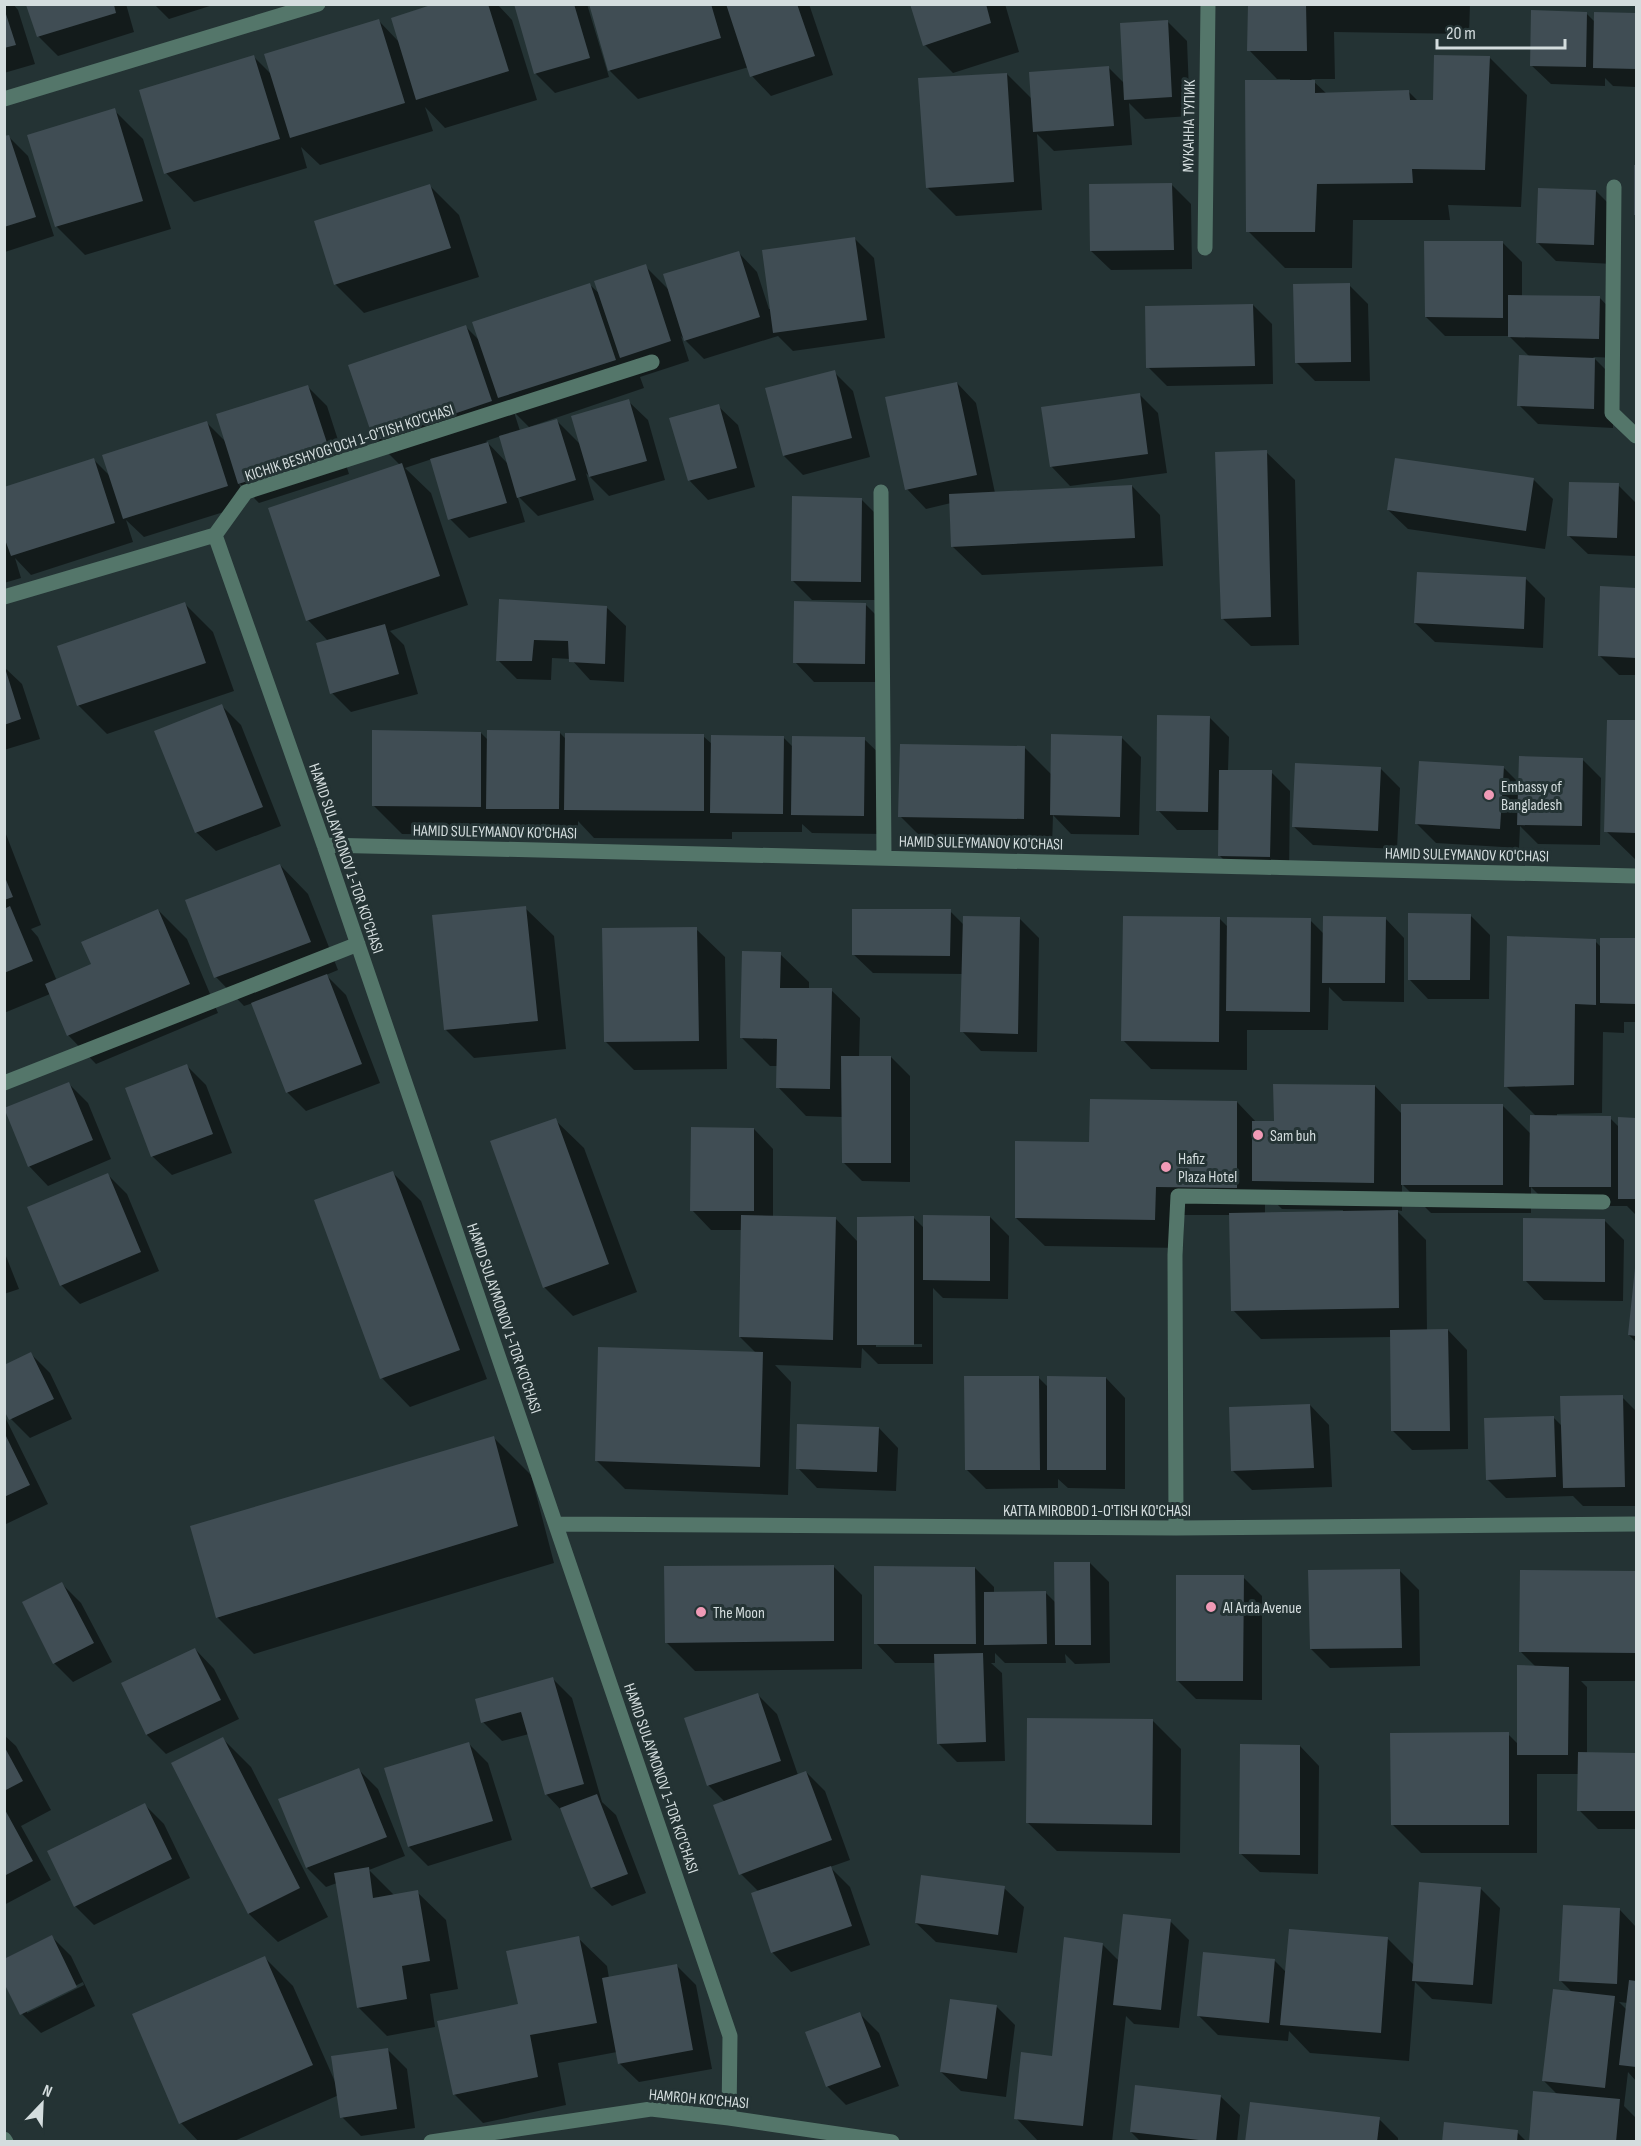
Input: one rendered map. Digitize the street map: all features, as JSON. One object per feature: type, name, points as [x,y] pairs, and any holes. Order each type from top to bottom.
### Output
[{"type":"street","points":[[4,99],[318,4]]},
{"type":"street","name":"МУКАННА ТУПИК","points":[[1205,248],[1208,4]]},
{"type":"street","points":[[1614,187],[1612,413],[1636,436]]},
{"type":"street","name":"KICHIK BESHYOG'OCH 1-O'TISH KO'CHASI","points":[[215,535],[246,492],[652,362]]},
{"type":"street","points":[[881,492],[884,857]]},
{"type":"street","points":[[4,597],[215,535]]},
{"type":"street","name":"HAMID SULAYMONOV 1-TOR KO'CHASI","points":[[215,535],[358,944],[730,2036],[729,2118]]},
{"type":"street","name":"HAMID SULEYMANOV KO'CHASI","points":[[324,845],[1636,876]]},
{"type":"street","points":[[4,1083],[358,944]]},
{"type":"street","points":[[1176,1528],[1175,1255],[1178,1196],[1603,1202]]},
{"type":"street","name":"KATTA MIROBOD 1-O'TISH KO'CHASI","points":[[557,1524],[1176,1528],[1636,1524]]},
{"type":"street","name":"HAMROH KO'CHASI","points":[[431,2142],[651,2109],[892,2142]]},
{"type":"building","points":[[434,4],[488,4],[509,71],[416,100],[391,18]]},
{"type":"building","points":[[514,4],[574,4],[590,58],[534,74]]},
{"type":"building","points":[[589,4],[711,4],[721,38],[608,71]]},
{"type":"building","points":[[726,4],[797,4],[815,56],[750,77]]},
{"type":"building","points":[[910,4],[986,4],[991,23],[923,46]]},
{"type":"building","points":[[1248,4],[1306,4],[1307,51],[1247,51]]},
{"type":"building","points":[[26,5],[114,5],[116,13],[37,37]]},
{"type":"building","points":[[4,8],[16,45],[4,48]]},
{"type":"building","points":[[1531,10],[1587,12],[1586,67],[1530,66]]},
{"type":"building","points":[[1594,12],[1636,13],[1636,69],[1593,68]]},
{"type":"building","points":[[379,19],[405,103],[290,138],[264,54]]},
{"type":"building","points":[[1168,20],[1172,97],[1124,100],[1120,23]]},
{"type":"building","points":[[254,55],[280,139],[164,174],[139,90]]},
{"type":"building","points":[[1434,55],[1490,56],[1485,170],[1412,169],[1413,183],[1317,184],[1315,232],[1246,232],[1245,80],[1315,80],[1315,93],[1409,90],[1410,100],[1433,100]]},
{"type":"building","points":[[1109,66],[1114,126],[1033,132],[1029,72]]},
{"type":"building","points":[[1007,73],[1014,182],[926,188],[918,78]]},
{"type":"building","points":[[115,108],[143,201],[55,227],[27,135]]},
{"type":"building","points":[[9,135],[36,217],[4,227],[4,136]]},
{"type":"building","points":[[1634,165],[1636,165],[1636,215],[1634,215]]},
{"type":"building","points":[[1172,183],[1174,250],[1090,251],[1089,184]]},
{"type":"building","points":[[430,184],[451,248],[334,285],[314,221]]},
{"type":"building","points":[[1538,188],[1596,190],[1594,245],[1536,243]]},
{"type":"building","points":[[855,237],[867,320],[773,333],[762,250]]},
{"type":"building","points":[[1424,241],[1503,241],[1503,318],[1425,317]]},
{"type":"building","points":[[739,251],[760,317],[684,341],[663,274]]},
{"type":"building","points":[[646,264],[671,341],[620,358],[594,281]]},
{"type":"building","points":[[590,283],[616,360],[498,398],[472,322]]},
{"type":"building","points":[[1350,283],[1351,362],[1295,363],[1293,284]]},
{"type":"building","points":[[1508,295],[1600,296],[1599,339],[1508,337]]},
{"type":"building","points":[[1253,304],[1255,366],[1146,368],[1145,306]]},
{"type":"building","points":[[466,325],[492,401],[374,441],[348,365]]},
{"type":"building","points":[[1519,355],[1595,358],[1594,409],[1517,406]]},
{"type":"building","points":[[835,370],[852,438],[783,456],[765,388]]},
{"type":"building","points":[[957,382],[977,475],[905,490],[885,397]]},
{"type":"building","points":[[308,385],[331,455],[238,484],[216,414]]},
{"type":"building","points":[[1140,393],[1148,454],[1050,467],[1041,407]]},
{"type":"building","points":[[629,399],[647,461],[589,477],[571,416]]},
{"type":"building","points":[[719,404],[737,468],[688,481],[669,418]]},
{"type":"building","points":[[557,419],[576,480],[517,498],[499,436]]},
{"type":"building","points":[[207,421],[228,486],[123,519],[102,455]]},
{"type":"building","points":[[488,442],[507,503],[448,520],[430,459]]},
{"type":"building","points":[[1267,450],[1271,617],[1221,619],[1215,452]]},
{"type":"building","points":[[94,458],[115,523],[11,556],[4,537],[4,487]]},
{"type":"building","points":[[1395,458],[1534,478],[1526,531],[1387,510]]},
{"type":"building","points":[[402,463],[440,576],[306,621],[268,508]]},
{"type":"building","points":[[1569,482],[1619,483],[1617,538],[1567,536]]},
{"type":"building","points":[[1132,485],[1135,538],[951,547],[949,494]]},
{"type":"building","points":[[792,496],[862,498],[861,582],[791,581]]},
{"type":"building","points":[[1417,572],[1526,577],[1524,629],[1414,623]]},
{"type":"building","points":[[1600,586],[1636,588],[1636,658],[1598,656]]},
{"type":"building","points":[[499,599],[607,606],[605,664],[569,662],[568,641],[534,640],[532,661],[496,661]]},
{"type":"building","points":[[794,601],[866,603],[865,664],[793,663]]},
{"type":"building","points":[[185,602],[206,663],[77,706],[57,646]]},
{"type":"building","points":[[385,624],[399,674],[330,694],[316,643]]},
{"type":"building","points":[[4,669],[21,719],[4,725]]},
{"type":"building","points":[[222,704],[263,807],[195,833],[154,731]]},
{"type":"building","points":[[1157,715],[1210,716],[1208,812],[1156,811]]},
{"type":"building","points":[[1607,720],[1636,720],[1636,833],[1604,832]]},
{"type":"building","points":[[372,730],[481,732],[481,807],[372,806]]},
{"type":"building","points":[[487,730],[560,731],[559,809],[486,809]]},
{"type":"building","points":[[565,733],[704,734],[704,811],[564,810]]},
{"type":"building","points":[[1051,734],[1122,736],[1120,817],[1050,815]]},
{"type":"building","points":[[711,735],[784,736],[783,814],[710,813]]},
{"type":"building","points":[[792,736],[865,737],[864,816],[791,815]]},
{"type":"building","points":[[900,744],[1025,746],[1024,819],[898,817]]},
{"type":"building","points":[[1519,756],[1583,758],[1582,826],[1517,825]]},
{"type":"building","points":[[1419,761],[1504,766],[1500,829],[1415,824]]},
{"type":"building","points":[[1295,763],[1381,767],[1378,831],[1292,827]]},
{"type":"building","points":[[1219,770],[1272,770],[1270,857],[1218,856]]},
{"type":"building","points":[[280,864],[311,942],[214,978],[185,900]]},
{"type":"building","points":[[4,875],[13,897],[4,900]]},
{"type":"building","points":[[10,906],[33,961],[4,973],[4,909]]},
{"type":"building","points":[[526,906],[538,1021],[444,1030],[432,915]]},
{"type":"building","points":[[158,909],[190,984],[67,1036],[45,984],[91,964],[81,942]]},
{"type":"building","points":[[852,909],[951,909],[950,956],[852,955]]},
{"type":"building","points":[[1408,913],[1471,914],[1470,980],[1408,980]]},
{"type":"building","points":[[963,916],[1020,917],[1018,1034],[960,1032]]},
{"type":"building","points":[[1123,916],[1220,917],[1219,1042],[1121,1041]]},
{"type":"building","points":[[1323,916],[1386,917],[1385,983],[1322,983]]},
{"type":"building","points":[[1227,917],[1311,918],[1310,1012],[1226,1011]]},
{"type":"building","points":[[697,927],[699,1041],[604,1042],[602,928]]},
{"type":"building","points":[[1507,936],[1596,939],[1596,1005],[1575,1004],[1574,1085],[1504,1087]]},
{"type":"building","points":[[1600,938],[1636,938],[1636,1004],[1600,1003]]},
{"type":"building","points":[[742,951],[781,952],[780,988],[832,988],[830,1089],[776,1088],[777,1039],[740,1038]]},
{"type":"building","points":[[327,974],[362,1064],[286,1093],[251,1003]]},
{"type":"building","points":[[841,1056],[891,1056],[891,1163],[842,1163]]},
{"type":"building","points":[[187,1064],[213,1134],[151,1157],[125,1088]]},
{"type":"building","points":[[69,1082],[93,1140],[28,1167],[4,1108]]},
{"type":"building","points":[[1273,1084],[1375,1085],[1374,1183],[1252,1181],[1252,1121],[1274,1121]]},
{"type":"building","points":[[1090,1099],[1237,1101],[1237,1188],[1156,1187],[1155,1220],[1015,1218],[1015,1141],[1089,1142]]},
{"type":"building","points":[[1401,1104],[1503,1104],[1503,1185],[1401,1185]]},
{"type":"building","points":[[1530,1115],[1611,1116],[1611,1187],[1529,1187]]},
{"type":"building","points":[[1618,1117],[1636,1118],[1636,1199],[1618,1199]]},
{"type":"building","points":[[556,1118],[609,1264],[543,1288],[490,1141]]},
{"type":"building","points":[[691,1127],[754,1128],[754,1211],[690,1211]]},
{"type":"building","points":[[393,1171],[460,1350],[380,1379],[314,1200]]},
{"type":"building","points":[[108,1173],[141,1252],[60,1286],[27,1207]]},
{"type":"building","points":[[1398,1210],[1399,1308],[1231,1311],[1229,1213]]},
{"type":"building","points":[[741,1215],[836,1217],[833,1340],[739,1337]]},
{"type":"building","points":[[923,1215],[990,1216],[990,1281],[923,1280]]},
{"type":"building","points":[[914,1216],[914,1345],[857,1345],[857,1217]]},
{"type":"building","points":[[1523,1218],[1605,1219],[1605,1282],[1523,1281]]},
{"type":"building","points":[[1636,1268],[1636,1336],[1628,1335]]},
{"type":"building","points":[[1448,1329],[1450,1431],[1391,1431],[1390,1330]]},
{"type":"building","points":[[598,1347],[763,1352],[760,1467],[595,1461]]},
{"type":"building","points":[[31,1352],[54,1399],[9,1420],[4,1410],[4,1365]]},
{"type":"building","points":[[964,1376],[1039,1376],[1040,1470],[965,1470]]},
{"type":"building","points":[[1047,1376],[1106,1377],[1106,1470],[1047,1470]]},
{"type":"building","points":[[1623,1395],[1625,1487],[1563,1488],[1560,1396]]},
{"type":"building","points":[[1310,1404],[1314,1468],[1231,1471],[1229,1407]]},
{"type":"building","points":[[1554,1416],[1556,1477],[1486,1480],[1484,1418]]},
{"type":"building","points":[[797,1424],[879,1427],[877,1472],[796,1469]]},
{"type":"building","points":[[4,1432],[30,1485],[4,1497]]},
{"type":"building","points":[[494,1436],[518,1526],[216,1618],[190,1526]]},
{"type":"building","points":[[1054,1562],[1090,1562],[1091,1645],[1055,1645]]},
{"type":"building","points":[[834,1565],[834,1641],[665,1643],[664,1566]]},
{"type":"building","points":[[874,1566],[975,1567],[976,1644],[874,1644]]},
{"type":"building","points":[[1400,1569],[1402,1648],[1310,1649],[1308,1570]]},
{"type":"building","points":[[1520,1570],[1636,1571],[1636,1653],[1519,1652]]},
{"type":"building","points":[[1176,1575],[1244,1575],[1243,1681],[1176,1681]]},
{"type":"building","points":[[62,1582],[94,1643],[53,1664],[22,1602]]},
{"type":"building","points":[[1046,1591],[1047,1644],[984,1645],[984,1592]]},
{"type":"building","points":[[195,1648],[221,1700],[146,1735],[121,1683]]},
{"type":"building","points":[[983,1653],[986,1742],[937,1744],[934,1654]]},
{"type":"building","points":[[1517,1665],[1569,1667],[1568,1755],[1517,1755]]},
{"type":"building","points":[[553,1677],[584,1784],[545,1795],[521,1712],[481,1723],[475,1699]]},
{"type":"building","points":[[758,1693],[781,1761],[707,1786],[684,1718]]},
{"type":"building","points":[[1027,1718],[1153,1719],[1152,1825],[1026,1823]]},
{"type":"building","points":[[1509,1732],[1509,1825],[1391,1825],[1390,1733]]},
{"type":"building","points":[[223,1737],[300,1888],[248,1914],[171,1763]]},
{"type":"building","points":[[469,1742],[493,1821],[408,1847],[384,1768]]},
{"type":"building","points":[[1240,1744],[1300,1745],[1300,1855],[1239,1854]]},
{"type":"building","points":[[4,1746],[23,1781],[4,1791]]},
{"type":"building","points":[[1578,1752],[1636,1753],[1636,1811],[1577,1811]]},
{"type":"building","points":[[359,1768],[387,1837],[306,1868],[278,1799]]},
{"type":"building","points":[[806,1771],[832,1840],[739,1875],[713,1805]]},
{"type":"building","points":[[597,1794],[628,1874],[591,1888],[560,1808]]},
{"type":"building","points":[[145,1803],[172,1859],[74,1907],[47,1851]]},
{"type":"building","points":[[4,1808],[33,1861],[4,1876]]},
{"type":"building","points":[[831,1866],[852,1926],[771,1953],[751,1893]]},
{"type":"building","points":[[369,1867],[373,1898],[418,1890],[430,1961],[402,1966],[407,1999],[357,2008],[334,1873]]},
{"type":"building","points":[[921,1875],[1005,1886],[998,1935],[915,1923]]},
{"type":"building","points":[[1419,1882],[1481,1887],[1473,1985],[1412,1981]]},
{"type":"building","points":[[1563,1905],[1620,1908],[1617,1984],[1559,1981]]},
{"type":"building","points":[[1123,1914],[1171,1919],[1161,2010],[1113,2005]]},
{"type":"building","points":[[1289,1929],[1388,1937],[1381,2033],[1280,2025]]},
{"type":"building","points":[[52,1935],[77,1987],[20,2015],[4,1983],[4,1959]]},
{"type":"building","points":[[579,1936],[597,2023],[530,2035],[538,2077],[453,2095],[437,2021],[518,2004],[506,1951]]},
{"type":"building","points":[[1064,1937],[1103,1943],[1083,2126],[1014,2119],[1021,2052],[1052,2056]]},
{"type":"building","points":[[1203,1952],[1275,1959],[1269,2023],[1197,2016]]},
{"type":"building","points":[[265,1956],[313,2065],[179,2124],[132,2014]]},
{"type":"building","points":[[677,1964],[693,2050],[618,2064],[602,1978]]},
{"type":"building","points":[[1629,1980],[1636,1981],[1636,2067],[1619,2065]]},
{"type":"building","points":[[1553,1989],[1615,1996],[1605,2088],[1542,2081]]},
{"type":"building","points":[[950,1999],[997,2005],[987,2079],[940,2072]]},
{"type":"building","points":[[860,2012],[881,2067],[826,2087],[805,2032]]},
{"type":"building","points":[[388,2048],[397,2109],[340,2118],[331,2056]]},
{"type":"building","points":[[1135,2085],[1221,2095],[1216,2142],[1130,2132]]},
{"type":"building","points":[[1533,2091],[1620,2099],[1616,2142],[1529,2142]]},
{"type":"building","points":[[1250,2102],[1380,2117],[1377,2142],[1245,2142]]},
{"type":"building","points":[[1444,2122],[1518,2130],[1517,2142],[1442,2142]]},
{"type":"place","name":"Embassy of Bangladesh","points":[[1489,795]]},
{"type":"place","name":"Sam buh","points":[[1258,1135]]},
{"type":"place","name":"Hafiz Plaza Hotel","points":[[1166,1167]]},
{"type":"place","name":"Al Arda Avenue","points":[[1211,1607]]},
{"type":"place","name":"The Moon","points":[[701,1612]]}]
